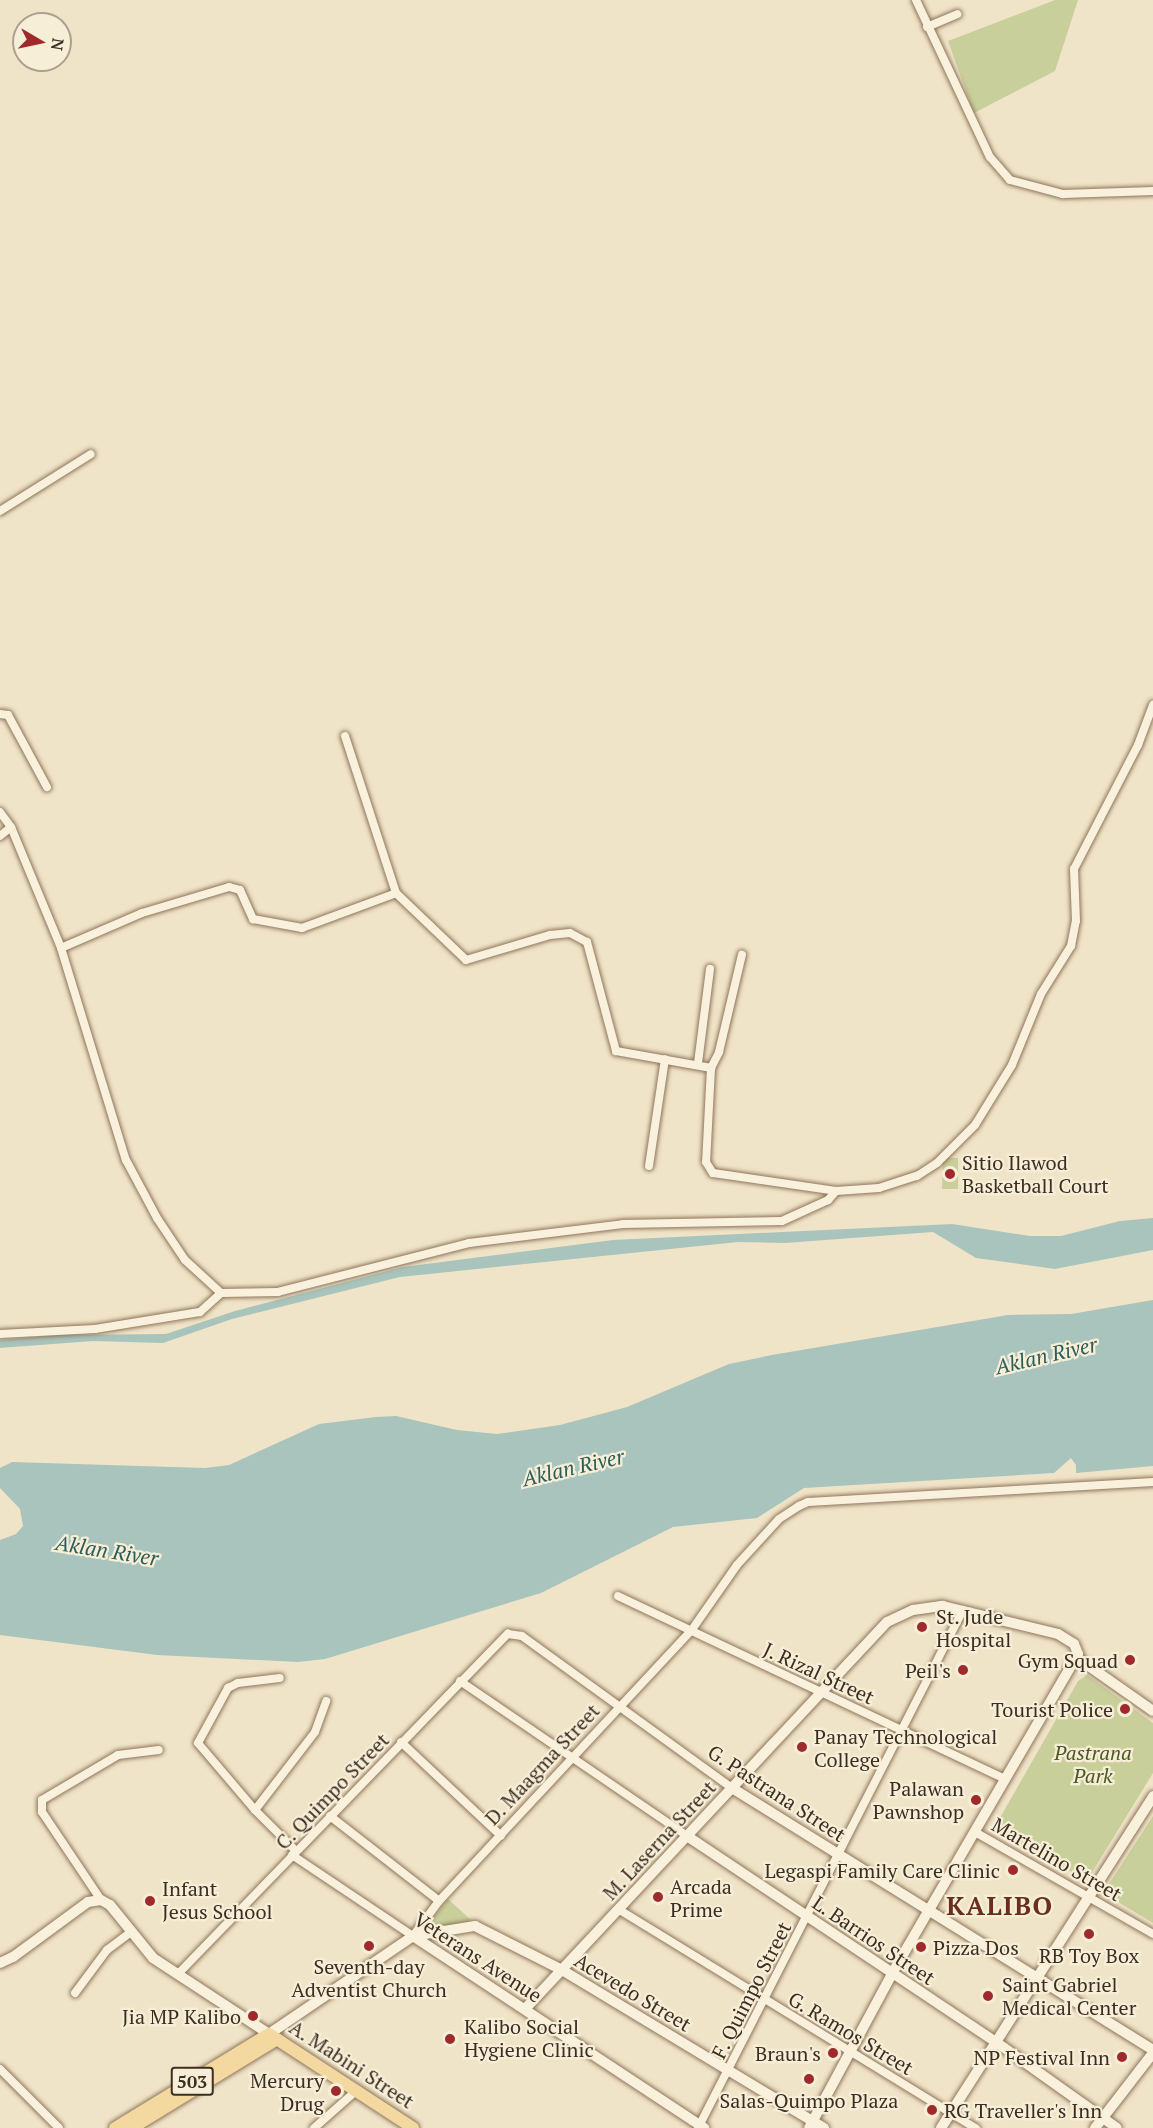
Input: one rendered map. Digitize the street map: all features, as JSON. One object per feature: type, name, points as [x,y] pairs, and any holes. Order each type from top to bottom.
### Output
[{"type":"main road","name":"A. Mabini Street","points":[[275,2033],[356,2091],[413,2128]]},
{"type":"main road","name":"D. Maagma Street","points":[[115,2128],[275,2033]]},
{"type":"main road","name":"D. Maagma Street","points":[[132,2128],[275,2033]]},
{"type":"street","points":[[916,0],[990,157],[1010,180],[1063,194],[1153,191]]},
{"type":"street","points":[[927,27],[957,14]]},
{"type":"street","points":[[0,511],[91,454]]},
{"type":"street","points":[[742,956],[719,1052],[711,1068],[706,1162],[710,1169],[836,1191],[879,1188],[917,1176],[937,1163],[975,1125],[1012,1065],[1041,994],[1071,946],[1076,921],[1072,879],[1138,746],[1153,705]]},
{"type":"street","points":[[0,714],[8,715],[47,787]]},
{"type":"street","points":[[345,735],[396,893],[466,960],[550,935],[580,936],[591,951],[616,1051],[698,1063],[711,1068]]},
{"type":"street","points":[[0,812],[10,827],[61,948],[126,1160],[156,1218],[185,1260],[220,1293]]},
{"type":"street","points":[[0,836],[10,827]]},
{"type":"street","points":[[61,948],[142,913],[229,887],[240,890],[250,918],[302,928],[396,893]]},
{"type":"street","points":[[698,1063],[710,969]]},
{"type":"street","points":[[649,1166],[665,1059]]},
{"type":"street","points":[[0,1334],[95,1329],[200,1312],[220,1293],[278,1292],[469,1242],[622,1224],[782,1221],[828,1200],[836,1191]]},
{"type":"street","name":"D. Maagma Street","points":[[275,2033],[413,1936],[439,1901],[691,1632],[744,1557],[779,1519],[808,1502],[1153,1482]]},
{"type":"street","name":"J. Rizal Street","points":[[618,1596],[1006,1779]]},
{"type":"street","name":"M. Laserna Street","points":[[525,2009],[821,1692],[893,1619],[924,1607],[963,1610],[1058,1634],[1074,1644],[1077,1655],[1153,1711]]},
{"type":"street","name":"F. Quimpo Street","points":[[701,2127],[963,1610]]},
{"type":"street","name":"G. Pastrana Street","points":[[511,1633],[519,1634],[732,1788],[1153,2052]]},
{"type":"street","name":"C. Quimpo Street","points":[[178,1974],[460,1681],[511,1633]]},
{"type":"street","points":[[811,2125],[852,2053],[892,1974],[1077,1655]]},
{"type":"street","name":"Veterans Avenue","points":[[280,1678],[238,1683],[228,1689],[198,1743],[294,1853],[413,1936],[701,2127]]},
{"type":"street","name":"L. Barrios Street","points":[[460,1681],[807,1917],[996,2042],[1117,2128]]},
{"type":"street","points":[[255,1810],[315,1732],[326,1701]]},
{"type":"street","points":[[401,1742],[501,1836]]},
{"type":"street","points":[[159,1750],[118,1755],[42,1800],[42,1812],[101,1900],[153,1958],[275,2033]]},
{"type":"street","points":[[941,2128],[1153,1796]]},
{"type":"street","points":[[330,1816],[439,1901]]},
{"type":"street","name":"Martelino Street","points":[[975,1832],[1153,1934]]},
{"type":"street","points":[[0,1963],[13,1957],[88,1902],[101,1900]]},
{"type":"street","name":"G. Ramos Street","points":[[618,1909],[975,2128]]},
{"type":"street","name":"Acevedo Street","points":[[413,1936],[463,1926],[485,1928],[562,1970],[728,2070],[811,2125],[824,2128]]},
{"type":"street","points":[[75,1993],[107,1950],[131,1932]]},
{"type":"street","points":[[1095,2128],[1153,2052]]},
{"type":"street","points":[[0,2069],[59,2128]]},
{"type":"street","points":[[314,2128],[356,2091]]},
{"type":"green space","points":[[1055,0],[1078,0],[1055,71],[974,113],[948,41]]},
{"type":"green space","name":"Sitio Ilawod Basketball Court","points":[[943,1158],[958,1158],[958,1189],[942,1189]]},
{"type":"green space","name":"Pastrana Park","points":[[1087,1675],[1153,1723],[1153,1773],[1091,1874],[1082,1878],[1001,1832],[997,1823],[1078,1681]]},
{"type":"green space","points":[[1153,1816],[1153,1923],[1103,1893]]},
{"type":"green space","points":[[448,1899],[471,1920],[432,1930],[430,1922]]},
{"type":"water","points":[[1153,1218],[1153,1250],[1055,1269],[976,1258],[933,1232],[785,1243],[738,1242],[400,1277],[232,1319],[163,1343],[93,1341],[0,1348],[0,1340],[59,1335],[166,1334],[235,1311],[403,1267],[613,1240],[952,1224],[1030,1236],[1061,1236],[1120,1221]]},
{"type":"water","name":"Aklan River","points":[[1153,1300],[1153,1466],[1076,1473],[1076,1465],[1071,1458],[1054,1473],[804,1488],[757,1518],[673,1527],[541,1593],[325,1659],[298,1662],[157,1655],[0,1635],[0,1540],[16,1534],[23,1526],[20,1509],[0,1488],[0,1468],[12,1462],[205,1468],[229,1465],[319,1424],[376,1417],[396,1416],[457,1430],[497,1434],[560,1425],[627,1407],[729,1364],[772,1355],[1008,1315],[1071,1314]]},
{"type":"place","name":"Sitio Ilawod Basketball Court","points":[[950,1174]]},
{"type":"place","name":"St. Jude Hospital","points":[[922,1627]]},
{"type":"place","name":"Gym Squad","points":[[1130,1660]]},
{"type":"place","name":"Peil's","points":[[963,1670]]},
{"type":"place","name":"Tourist Police","points":[[1125,1709]]},
{"type":"place","name":"Panay Technological College","points":[[802,1747]]},
{"type":"place","name":"Palawan Pawnshop","points":[[976,1800]]},
{"type":"place","name":"Legaspi Family Care Clinic","points":[[1013,1870]]},
{"type":"place","name":"Arcada Prime","points":[[658,1897]]},
{"type":"place","name":"Infant Jesus School","points":[[150,1901]]},
{"type":"place","name":"RB Toy Box","points":[[1089,1934]]},
{"type":"place","name":"Seventh-day Adventist Church","points":[[369,1946]]},
{"type":"place","name":"Pizza Dos","points":[[921,1947]]},
{"type":"place","name":"Saint Gabriel Medical Center","points":[[988,1996]]},
{"type":"place","name":"Jia MP Kalibo","points":[[253,2016]]},
{"type":"place","name":"Kalibo Social Hygiene Clinic","points":[[450,2039]]},
{"type":"place","name":"Braun's","points":[[833,2053]]},
{"type":"place","name":"NP Festival Inn","points":[[1122,2057]]},
{"type":"place","name":"Salas-Quimpo Plaza","points":[[809,2079]]},
{"type":"place","name":"Mercury Drug","points":[[336,2091]]},
{"type":"place","name":"RG Traveller's Inn","points":[[932,2110]]},
{"type":"district","name":"KALIBO","points":[[1000,1906]]}]
